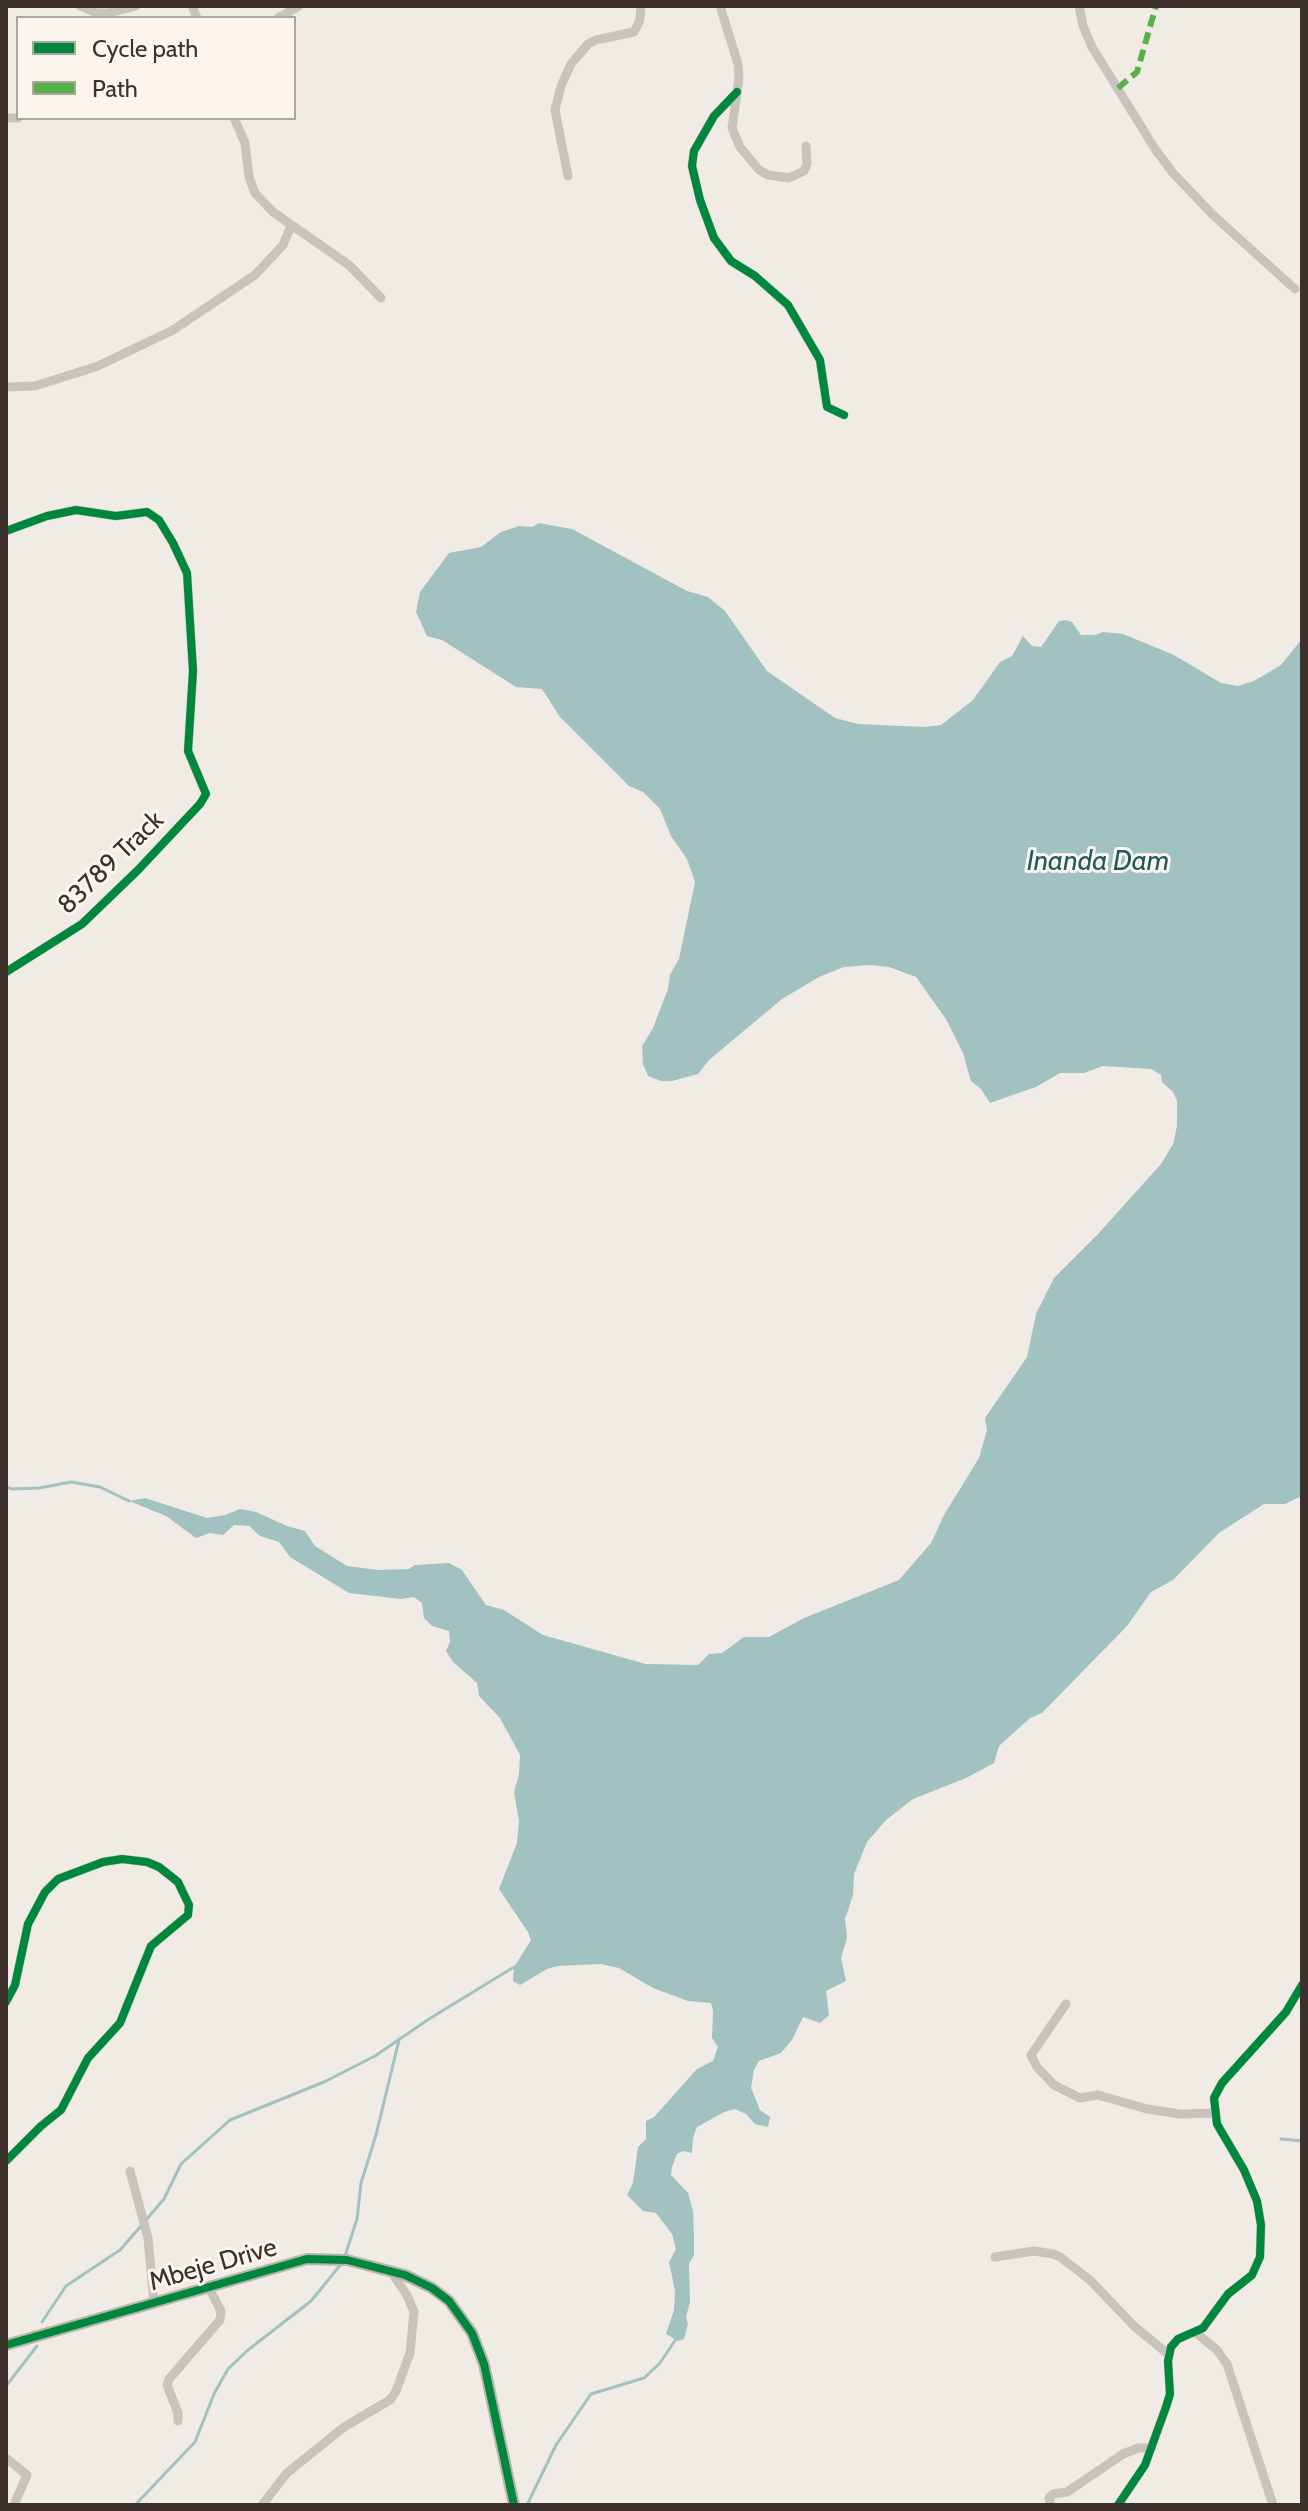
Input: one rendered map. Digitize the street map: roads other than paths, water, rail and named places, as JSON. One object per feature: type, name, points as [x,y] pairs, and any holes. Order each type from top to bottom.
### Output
[{"type":"street","points":[[80,6],[97,13],[109,13],[136,6]]},
{"type":"street","points":[[282,16],[299,6]]},
{"type":"street","points":[[568,176],[555,110],[561,86],[571,64],[588,44],[639,28],[641,6]]},
{"type":"street","points":[[720,6],[738,64],[732,128],[740,147],[759,170],[779,178],[797,176],[807,164],[806,146]]},
{"type":"street","points":[[1079,6],[1092,47],[1155,149],[1188,191],[1295,289]]},
{"type":"street","points":[[737,92],[714,116],[694,151],[692,166],[700,200],[714,238],[731,261],[755,276],[788,305],[820,360],[827,407],[844,415]]},
{"type":"street","points":[[235,120],[245,143],[249,177],[255,193],[291,226],[349,265],[381,298]]},
{"type":"street","points":[[6,387],[35,386],[98,366],[173,330],[255,275],[283,245],[291,226]]},
{"type":"street","name":"83789 Track","points":[[6,531],[47,516],[76,510],[121,516],[147,512],[159,520],[184,563],[189,588],[193,671],[188,751],[206,791],[200,804],[82,924],[6,972]]},
{"type":"street","points":[[6,2002],[15,1985],[28,1924],[45,1892],[58,1879],[103,1862],[122,1859],[147,1862],[169,1873],[178,1882],[189,1905],[188,1915],[151,1946],[120,2023],[88,2058],[61,2110],[6,2161]]},
{"type":"street","points":[[1118,2505],[1139,2477],[1170,2394],[1168,2354],[1178,2339],[1203,2328],[1228,2294],[1252,2275],[1260,2257],[1259,2213],[1252,2185],[1217,2124],[1214,2113],[1216,2092],[1280,2020],[1302,1985]]},
{"type":"street","points":[[1066,2004],[1031,2055],[1037,2067],[1054,2085],[1080,2098],[1098,2095],[1147,2109],[1180,2114],[1214,2113]]},
{"type":"street","points":[[130,2171],[148,2238],[154,2304]]},
{"type":"street","points":[[995,2257],[1034,2251],[1060,2257],[1098,2287],[1134,2326],[1168,2354]]},
{"type":"street","name":"Mbeje Drive","points":[[6,2345],[307,2259],[332,2258],[390,2270],[432,2288],[449,2301],[472,2333],[484,2364],[514,2505]]},
{"type":"street","points":[[262,2505],[287,2473],[344,2427],[390,2400],[396,2391],[410,2353],[414,2312],[390,2270]]},
{"type":"street","points":[[178,2421],[167,2385],[174,2372],[220,2320],[221,2311],[209,2288]]},
{"type":"street","points":[[1196,2333],[1217,2350],[1227,2364],[1273,2505]]},
{"type":"street","points":[[1051,2505],[1049,2498],[1053,2494],[1067,2492],[1123,2454],[1138,2448],[1152,2448]]},
{"type":"street","points":[[6,2458],[27,2475],[14,2505]]},
{"type":"water","name":"Inanda Dam","points":[[539,523],[572,529],[687,591],[708,597],[725,611],[767,671],[835,718],[858,724],[941,725],[973,700],[1000,662],[1012,656],[1023,636],[1032,646],[1041,647],[1059,621],[1072,622],[1081,635],[1103,632],[1123,634],[1174,655],[1221,683],[1238,686],[1254,681],[1281,665],[1302,639],[1302,1496],[1285,1504],[1264,1504],[1219,1533],[1173,1580],[1151,1592],[1127,1626],[1042,1713],[1030,1718],[999,1746],[994,1763],[913,1799],[886,1820],[867,1842],[854,1874],[853,1895],[845,1919],[847,1938],[841,1958],[846,1981],[826,1991],[829,2015],[820,2023],[803,2017],[792,2040],[781,2053],[759,2061],[754,2070],[751,2088],[760,2110],[770,2117],[768,2127],[755,2124],[746,2114],[735,2109],[724,2112],[697,2127],[692,2153],[683,2151],[677,2154],[672,2167],[671,2175],[688,2193],[693,2211],[694,2235],[694,2255],[689,2264],[688,2324],[684,2339],[678,2341],[666,2334],[674,2310],[675,2291],[669,2262],[676,2249],[672,2234],[656,2213],[643,2211],[627,2195],[633,2183],[638,2147],[646,2139],[646,2121],[654,2117],[697,2069],[713,2061],[718,2047],[712,2038],[711,2003],[688,2001],[653,1988],[619,1968],[601,1964],[558,1966],[520,1985],[513,1981],[514,1967],[531,1940],[499,1889],[517,1843],[519,1821],[514,1792],[520,1755],[500,1718],[479,1696],[477,1683],[453,1662],[446,1651],[450,1642],[449,1631],[432,1626],[424,1618],[422,1603],[414,1597],[401,1599],[349,1593],[290,1557],[279,1542],[260,1536],[249,1526],[234,1525],[223,1535],[210,1533],[196,1538],[166,1516],[129,1501],[145,1498],[207,1518],[240,1509],[256,1512],[305,1531],[315,1546],[347,1566],[378,1570],[449,1563],[462,1570],[486,1605],[504,1610],[543,1635],[646,1664],[698,1665],[709,1654],[722,1653],[744,1637],[769,1637],[804,1618],[899,1580],[931,1543],[944,1515],[979,1458],[987,1430],[985,1418],[1027,1357],[1036,1314],[1054,1278],[1161,1164],[1173,1144],[1177,1101],[1173,1092],[1162,1082],[1161,1075],[1151,1069],[1103,1066],[1084,1073],[1060,1073],[1036,1087],[990,1103],[971,1081],[963,1053],[946,1019],[916,977],[889,967],[870,965],[844,967],[819,977],[782,999],[709,1060],[698,1074],[672,1081],[648,1076],[643,1064],[642,1046],[653,1028],[670,975],[679,959],[695,882],[687,859],[671,836],[660,809],[643,792],[629,786],[560,717],[542,689],[516,687],[442,640],[427,636],[416,612],[420,592],[449,553],[481,547],[501,532]]},
{"type":"waterway","points":[[6,1486],[11,1489],[39,1488],[71,1482],[100,1487],[129,1501]]},
{"type":"waterway","points":[[146,2220],[164,2199],[181,2164],[230,2120],[324,2082],[375,2056],[514,1967]]},
{"type":"waterway","points":[[345,2256],[357,2219],[361,2183],[399,2040]]},
{"type":"waterway","points":[[1281,2139],[1302,2141]]},
{"type":"waterway","points":[[42,2322],[66,2286],[120,2250],[141,2226]]},
{"type":"waterway","points":[[135,2505],[195,2442],[214,2394],[228,2369],[311,2301],[342,2263]]},
{"type":"waterway","points":[[527,2505],[556,2445],[591,2394],[644,2378],[660,2363],[676,2339]]},
{"type":"waterway","points":[[6,2386],[37,2346]]}]
